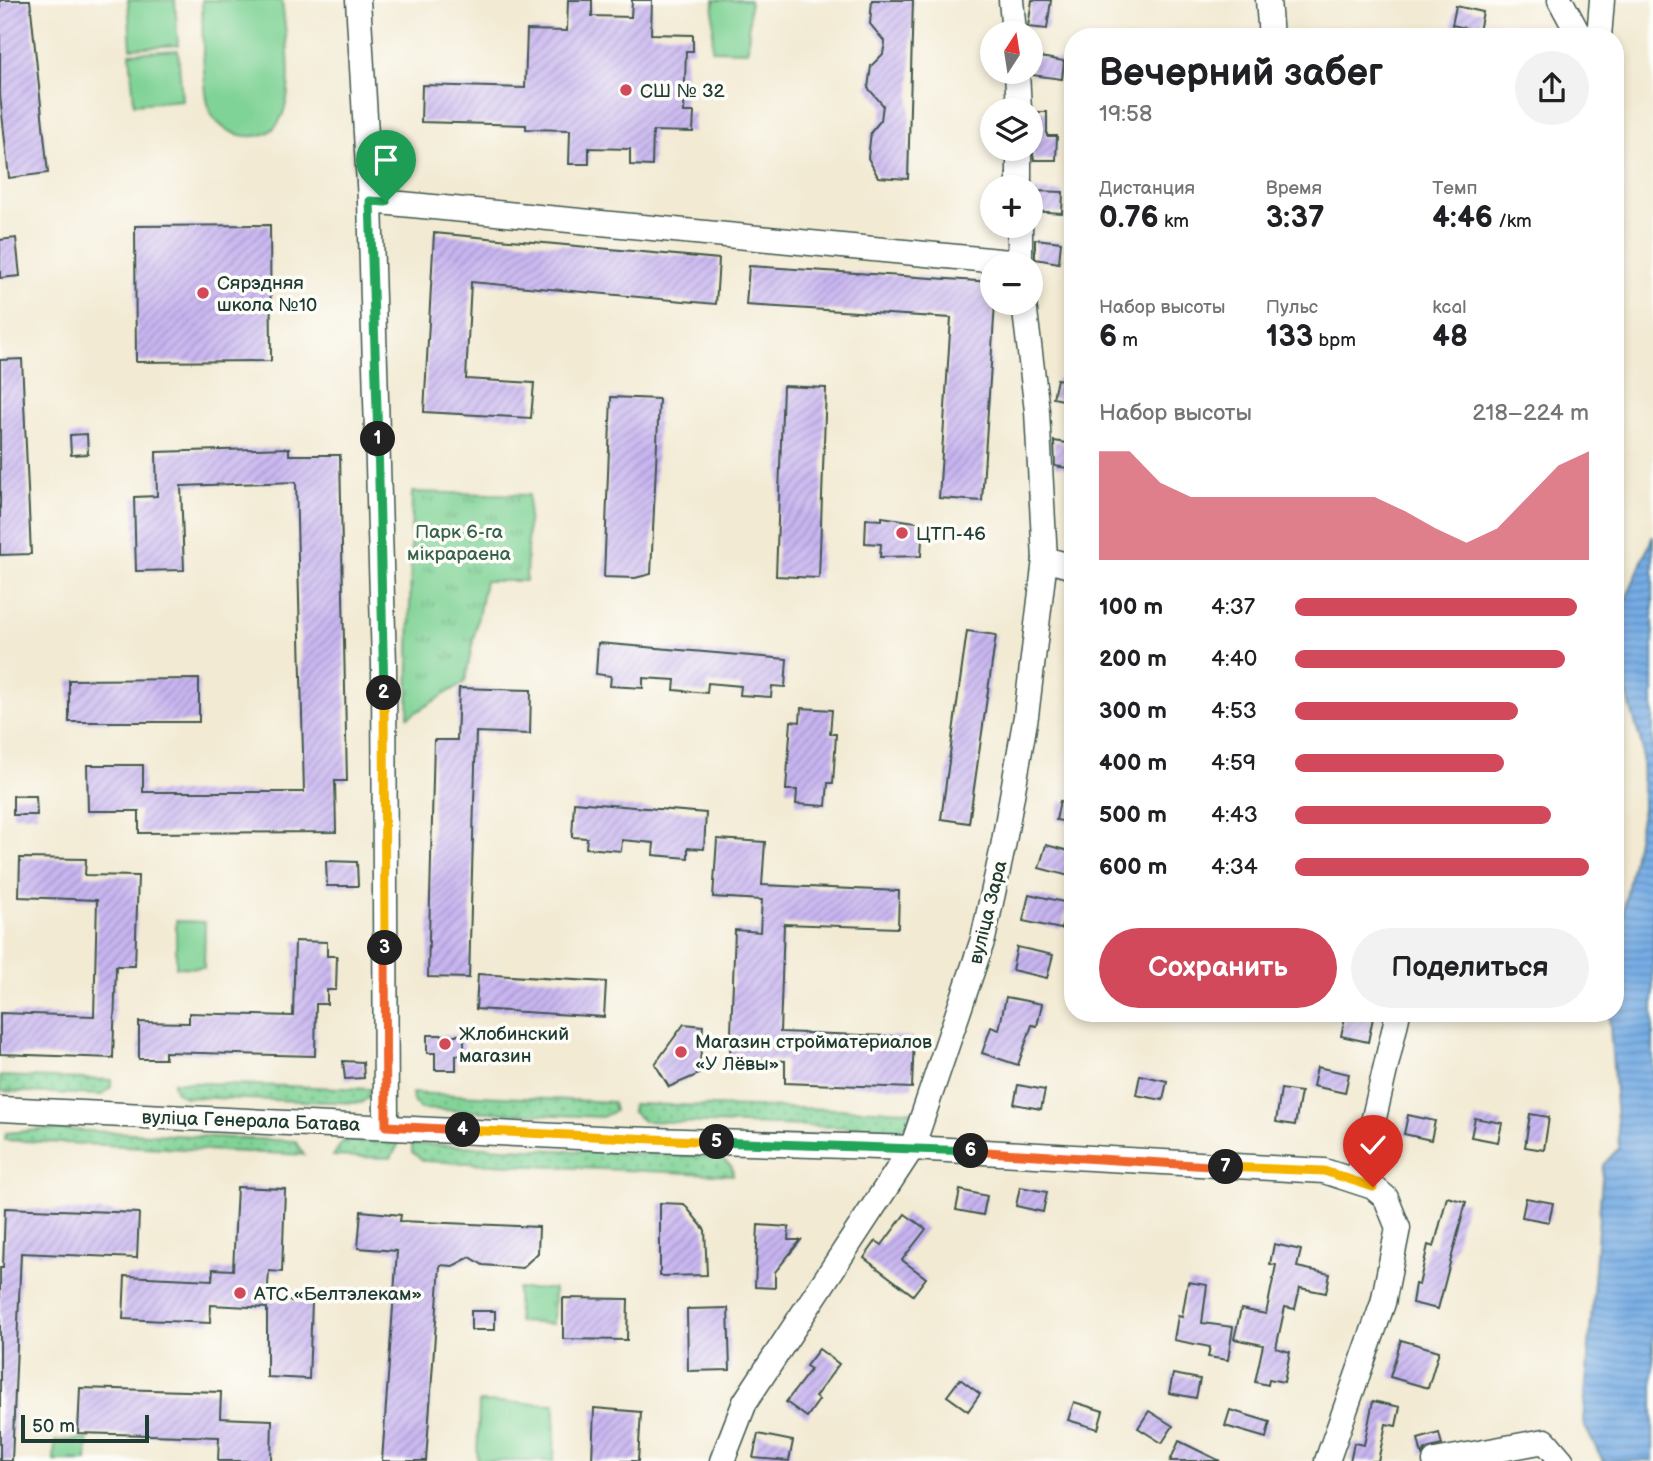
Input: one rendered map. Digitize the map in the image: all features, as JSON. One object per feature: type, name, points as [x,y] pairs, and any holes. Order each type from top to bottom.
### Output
[{"type":"street","points":[[358,0],[370,201],[384,663],[386,1126]]},
{"type":"street","points":[[1011,0],[1013,21]]},
{"type":"street","points":[[1268,0],[1270,28]]},
{"type":"street","points":[[1560,0],[1575,28]]},
{"type":"street","points":[[1600,28],[1602,0]]},
{"type":"street","points":[[370,201],[980,260]]},
{"type":"street","name":"вуліца Зара","points":[[722,1461],[745,1402],[912,1148],[986,926],[1026,716],[1045,559],[1037,411],[1025,315]]},
{"type":"street","points":[[1045,559],[1064,564]]},
{"type":"street","points":[[1355,1178],[1366,1157],[1396,1022]]},
{"type":"street","name":"вуліца Генерала Батава","points":[[0,1109],[620,1139],[912,1148],[1324,1171],[1355,1178],[1386,1198],[1398,1228],[1384,1303],[1327,1461]]},
{"type":"street","points":[[1435,1461],[1545,1441],[1562,1461]]},
{"type":"green space","points":[[128,0],[175,0],[178,45],[131,48]]},
{"type":"green space","points":[[202,0],[282,0],[288,63],[285,109],[277,125],[262,135],[240,135],[230,131],[221,126],[211,113],[205,85]]},
{"type":"green space","points":[[714,0],[750,0],[748,51],[712,50]]},
{"type":"green space","points":[[178,50],[182,100],[134,104],[130,53]]},
{"type":"green space","name":"Парк 6-га мікрараена","points":[[412,492],[529,495],[526,581],[485,581],[465,682],[408,717]]},
{"type":"green space","points":[[176,921],[205,922],[204,968],[176,967]]},
{"type":"green space","points":[[0,1076],[111,1080],[111,1087],[102,1095],[0,1091]]},
{"type":"green space","points":[[173,1082],[370,1089],[370,1096],[361,1103],[185,1097],[175,1091]]},
{"type":"green space","points":[[412,1093],[613,1102],[615,1111],[602,1117],[420,1109],[413,1101]]},
{"type":"green space","points":[[633,1104],[913,1111],[904,1129],[643,1121],[632,1111]]},
{"type":"green space","points":[[50,1129],[295,1141],[304,1155],[5,1140],[6,1133]]},
{"type":"green space","points":[[343,1141],[399,1143],[391,1158],[333,1156]]},
{"type":"green space","points":[[412,1144],[720,1157],[732,1167],[733,1175],[424,1161],[412,1152]]},
{"type":"green space","points":[[517,1289],[554,1289],[553,1324],[518,1322]]},
{"type":"green space","points":[[479,1402],[555,1404],[554,1461],[477,1461]]},
{"type":"green space","points":[[88,1439],[87,1461],[54,1461],[55,1441]]},
{"type":"water","points":[[1653,536],[1653,1461],[1603,1461],[1583,1423],[1603,1165],[1619,1148],[1610,1022],[1624,1022],[1624,907],[1643,807],[1642,747],[1624,684],[1624,603]]},
{"type":"building","points":[[0,0],[30,0],[48,173],[9,178],[0,95]]},
{"type":"building","points":[[568,0],[592,0],[592,16],[631,17],[632,0],[652,0],[651,34],[693,35],[693,51],[686,51],[684,112],[694,112],[693,132],[653,131],[652,166],[630,165],[630,149],[589,148],[589,164],[569,164],[570,130],[526,129],[526,125],[421,122],[422,85],[525,88],[527,30],[567,31]]},
{"type":"building","points":[[872,0],[913,0],[908,179],[878,177],[868,158],[871,132],[881,120],[883,105],[868,88],[871,66],[883,54],[885,42],[870,24]]},
{"type":"building","points":[[1032,0],[1051,0],[1047,29],[1043,29],[1043,21],[1029,21]]},
{"type":"building","points":[[1456,6],[1483,12],[1480,28],[1452,25]]},
{"type":"building","points":[[1043,58],[1064,61],[1062,79],[1043,76]]},
{"type":"building","points":[[1043,112],[1047,112],[1047,136],[1057,136],[1056,160],[1043,160]]},
{"type":"building","points":[[1043,191],[1063,192],[1062,213],[1043,212]]},
{"type":"building","name":"Сярэдняя школа №10","points":[[270,225],[271,361],[136,362],[135,226]]},
{"type":"building","points":[[434,233],[719,259],[716,304],[471,282],[466,379],[534,383],[531,418],[424,412]]},
{"type":"building","points":[[16,238],[20,276],[0,278],[0,240]]},
{"type":"building","points":[[1035,239],[1061,242],[1059,263],[1043,260],[1043,252],[1035,252]]},
{"type":"building","points":[[749,266],[980,281],[980,315],[994,315],[982,501],[939,498],[951,318],[746,305]]},
{"type":"building","points":[[22,359],[31,554],[0,555],[0,360]]},
{"type":"building","points":[[1057,379],[1064,380],[1064,400],[1053,398]]},
{"type":"building","points":[[783,386],[826,388],[819,578],[776,576]]},
{"type":"building","points":[[611,397],[659,399],[651,574],[635,578],[604,577]]},
{"type":"building","points":[[87,434],[88,454],[71,455],[70,435]]},
{"type":"building","points":[[1054,441],[1064,443],[1064,468],[1055,466]]},
{"type":"building","points":[[289,448],[289,455],[340,455],[347,781],[335,781],[336,832],[139,833],[139,811],[88,811],[87,765],[143,765],[143,792],[304,792],[296,482],[181,486],[184,570],[136,571],[134,497],[157,496],[156,452]]},
{"type":"building","name":"ЦТП-46","points":[[882,517],[923,523],[921,556],[880,557],[881,544],[865,543],[866,519],[882,520]]},
{"type":"building","points":[[967,631],[996,635],[969,823],[941,819]]},
{"type":"building","points":[[598,643],[787,659],[785,687],[772,686],[771,697],[740,695],[741,686],[708,683],[707,693],[674,690],[675,680],[643,678],[643,688],[610,686],[611,676],[596,674]]},
{"type":"building","points":[[199,679],[199,722],[69,722],[69,680]]},
{"type":"building","points":[[459,688],[531,690],[530,734],[476,732],[469,978],[428,977],[434,740],[457,740]]},
{"type":"building","points":[[801,708],[832,710],[830,734],[836,734],[834,768],[833,783],[828,783],[826,806],[796,804],[797,790],[786,790],[791,721],[800,722]]},
{"type":"building","points":[[13,796],[36,796],[37,815],[13,815]]},
{"type":"building","points":[[1060,801],[1064,802],[1064,821],[1056,820]]},
{"type":"building","points":[[574,802],[706,813],[704,849],[688,848],[688,858],[653,855],[654,843],[622,840],[621,851],[586,848],[587,838],[572,837]]},
{"type":"building","points":[[717,839],[765,842],[762,885],[899,891],[898,928],[784,924],[780,1032],[914,1037],[912,1088],[785,1083],[785,1061],[730,1058],[735,930],[760,932],[762,900],[713,897]]},
{"type":"building","points":[[1046,845],[1064,850],[1064,875],[1039,868]]},
{"type":"building","points":[[20,858],[86,859],[85,875],[138,876],[135,966],[116,966],[113,1058],[0,1054],[0,1013],[94,1016],[97,900],[19,897]]},
{"type":"building","points":[[326,861],[357,862],[358,886],[327,886]]},
{"type":"building","points":[[1029,894],[1064,902],[1061,929],[1023,921]]},
{"type":"building","points":[[295,941],[327,942],[327,956],[337,956],[336,990],[327,990],[327,1004],[316,1004],[315,1056],[165,1052],[165,1059],[139,1059],[139,1022],[189,1023],[189,1013],[293,1016]]},
{"type":"building","points":[[1017,947],[1053,955],[1047,978],[1012,970]]},
{"type":"building","points":[[478,974],[606,982],[604,1017],[476,1009]]},
{"type":"building","points":[[1006,997],[1042,1004],[1037,1026],[1032,1025],[1018,1065],[982,1053],[991,1027],[999,1030]]},
{"type":"building","points":[[1344,1022],[1372,1022],[1368,1042],[1341,1036]]},
{"type":"building","name":"Магазин стройматериалов «У Лёвы»","points":[[684,1024],[703,1026],[699,1074],[669,1087],[655,1064]]},
{"type":"building","name":"Жлобинский магазин","points":[[427,1035],[464,1035],[464,1056],[456,1055],[456,1070],[435,1070],[435,1053],[427,1053]]},
{"type":"building","points":[[343,1061],[363,1062],[364,1078],[345,1079]]},
{"type":"building","points":[[1317,1067],[1349,1074],[1345,1093],[1313,1086]]},
{"type":"building","points":[[1140,1075],[1167,1081],[1163,1100],[1136,1095]]},
{"type":"building","points":[[1018,1085],[1045,1090],[1041,1109],[1014,1104]]},
{"type":"building","points":[[1281,1089],[1301,1092],[1295,1125],[1276,1122]]},
{"type":"building","points":[[1530,1114],[1549,1117],[1544,1150],[1525,1147]]},
{"type":"building","points":[[1408,1115],[1435,1121],[1431,1140],[1404,1134]]},
{"type":"building","points":[[1475,1118],[1502,1123],[1498,1142],[1471,1137]]},
{"type":"building","points":[[237,1187],[285,1189],[282,1272],[269,1271],[267,1300],[312,1302],[309,1379],[267,1377],[267,1308],[211,1305],[210,1323],[123,1319],[125,1276],[212,1280],[213,1269],[233,1270]]},
{"type":"building","points":[[1020,1187],[1047,1192],[1043,1212],[1016,1206]]},
{"type":"building","points":[[960,1190],[987,1196],[983,1215],[956,1210]]},
{"type":"building","points":[[1447,1197],[1466,1202],[1438,1309],[1412,1303],[1415,1284],[1419,1285],[1428,1245],[1434,1247]]},
{"type":"building","points":[[1526,1198],[1553,1203],[1549,1222],[1522,1217]]},
{"type":"building","points":[[660,1203],[684,1204],[705,1230],[707,1275],[660,1276]]},
{"type":"building","points":[[5,1208],[139,1213],[137,1258],[21,1253],[12,1461],[0,1461],[0,1268],[3,1268]]},
{"type":"building","points":[[361,1211],[401,1215],[400,1221],[539,1227],[538,1253],[522,1268],[483,1265],[470,1257],[453,1266],[440,1265],[426,1461],[382,1461],[397,1251],[358,1248]]},
{"type":"building","points":[[905,1214],[926,1229],[902,1260],[926,1278],[913,1295],[864,1258],[876,1241],[882,1245]]},
{"type":"building","points":[[758,1225],[789,1227],[788,1240],[801,1240],[775,1272],[775,1288],[755,1287]]},
{"type":"building","points":[[1274,1244],[1301,1250],[1297,1267],[1330,1274],[1326,1293],[1300,1288],[1295,1309],[1285,1307],[1276,1348],[1290,1352],[1284,1382],[1269,1379],[1268,1385],[1255,1382],[1263,1345],[1234,1339],[1241,1309],[1266,1314],[1276,1265],[1270,1264]]},
{"type":"building","points":[[1188,1282],[1207,1285],[1202,1323],[1233,1327],[1228,1360],[1208,1357],[1210,1347],[1174,1340],[1178,1316],[1182,1317]]},
{"type":"building","points":[[563,1298],[628,1299],[627,1340],[563,1339]]},
{"type":"building","points":[[728,1308],[730,1370],[688,1371],[687,1309]]},
{"type":"building","points":[[471,1311],[495,1311],[495,1330],[471,1330]]},
{"type":"building","points":[[1401,1340],[1439,1351],[1428,1388],[1390,1377]]},
{"type":"building","points":[[819,1349],[839,1364],[815,1397],[819,1400],[807,1417],[786,1402],[811,1369],[806,1366]]},
{"type":"building","points":[[1173,1374],[1200,1379],[1196,1398],[1169,1393]]},
{"type":"building","points":[[960,1379],[980,1394],[968,1411],[947,1396]]},
{"type":"building","points":[[80,1388],[221,1392],[220,1418],[272,1420],[271,1461],[218,1461],[219,1437],[78,1433]]},
{"type":"building","points":[[1373,1401],[1400,1407],[1396,1426],[1386,1424],[1378,1461],[1350,1461],[1354,1443],[1364,1445]]},
{"type":"building","points":[[1074,1402],[1103,1411],[1098,1429],[1068,1420]]},
{"type":"building","points":[[594,1408],[641,1412],[638,1461],[592,1461]]},
{"type":"building","points":[[1230,1410],[1270,1422],[1266,1438],[1225,1426]]},
{"type":"building","points":[[1149,1411],[1173,1426],[1162,1443],[1138,1428]]},
{"type":"building","points":[[1439,1433],[1442,1445],[1426,1449],[1422,1455],[1418,1439]]},
{"type":"building","points":[[758,1434],[793,1441],[789,1461],[753,1458]]},
{"type":"building","points":[[1179,1441],[1220,1461],[1170,1461]]},
{"type":"place","name":"СШ № 32","points":[[626,90]]},
{"type":"place","name":"Сярэдняя школа №10","points":[[203,293]]},
{"type":"place","name":"ЦТП-46","points":[[902,533]]},
{"type":"place","name":"Жлобинский магазин","points":[[445,1044]]},
{"type":"place","name":"Магазин стройматериалов «У Лёвы»","points":[[681,1052]]},
{"type":"place","name":"АТС «Белтэлекам»","points":[[240,1293]]},
{"type":"route","points":[[386,202],[370,201],[384,663],[386,1126],[620,1139],[912,1148],[1324,1171],[1355,1178],[1373,1187]]}]
